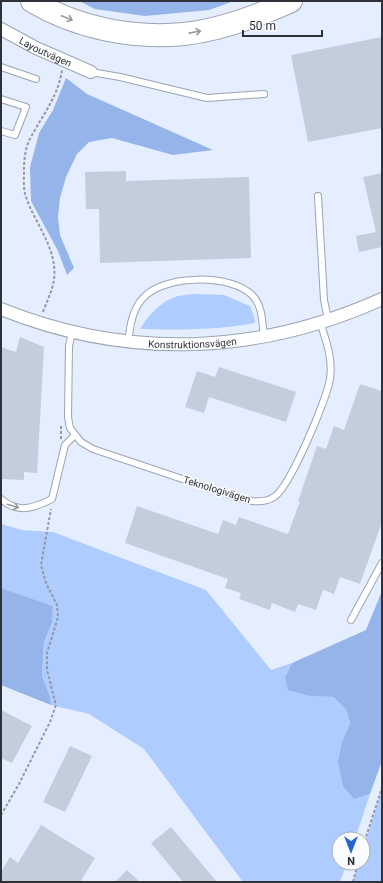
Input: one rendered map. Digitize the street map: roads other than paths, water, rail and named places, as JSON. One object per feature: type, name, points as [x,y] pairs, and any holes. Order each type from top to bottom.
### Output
[{"type":"highway","points":[[32,1],[72,20],[127,33],[158,36],[185,34],[216,28],[249,18],[291,1]]},
{"type":"street","name":"Layoutvägen","points":[[1,29],[36,48],[91,72]]},
{"type":"street","name":"Konstruktionsvägen","points":[[1,309],[41,317],[72,332],[128,342],[163,345],[199,345],[264,337],[324,321],[355,311],[382,299]]},
{"type":"lane","points":[[1,67],[36,79]]},
{"type":"lane","points":[[91,72],[120,77],[207,98],[264,94]]},
{"type":"lane","points":[[1,98],[26,107],[15,136],[1,131]]},
{"type":"lane","name":"Teknologivägen","points":[[75,435],[81,442],[94,449],[249,501],[263,501],[274,497],[282,488],[293,470],[319,412],[330,379],[330,351],[324,321],[318,196]]},
{"type":"lane","points":[[128,342],[134,308],[145,296],[157,288],[178,281],[222,281],[240,286],[253,296],[260,307],[264,337]]},
{"type":"lane","points":[[1,499],[8,505],[27,508],[39,506],[52,499],[65,445],[75,435],[70,428],[68,417],[69,346],[72,332]]},
{"type":"lane","points":[[351,620],[382,563]]}]
